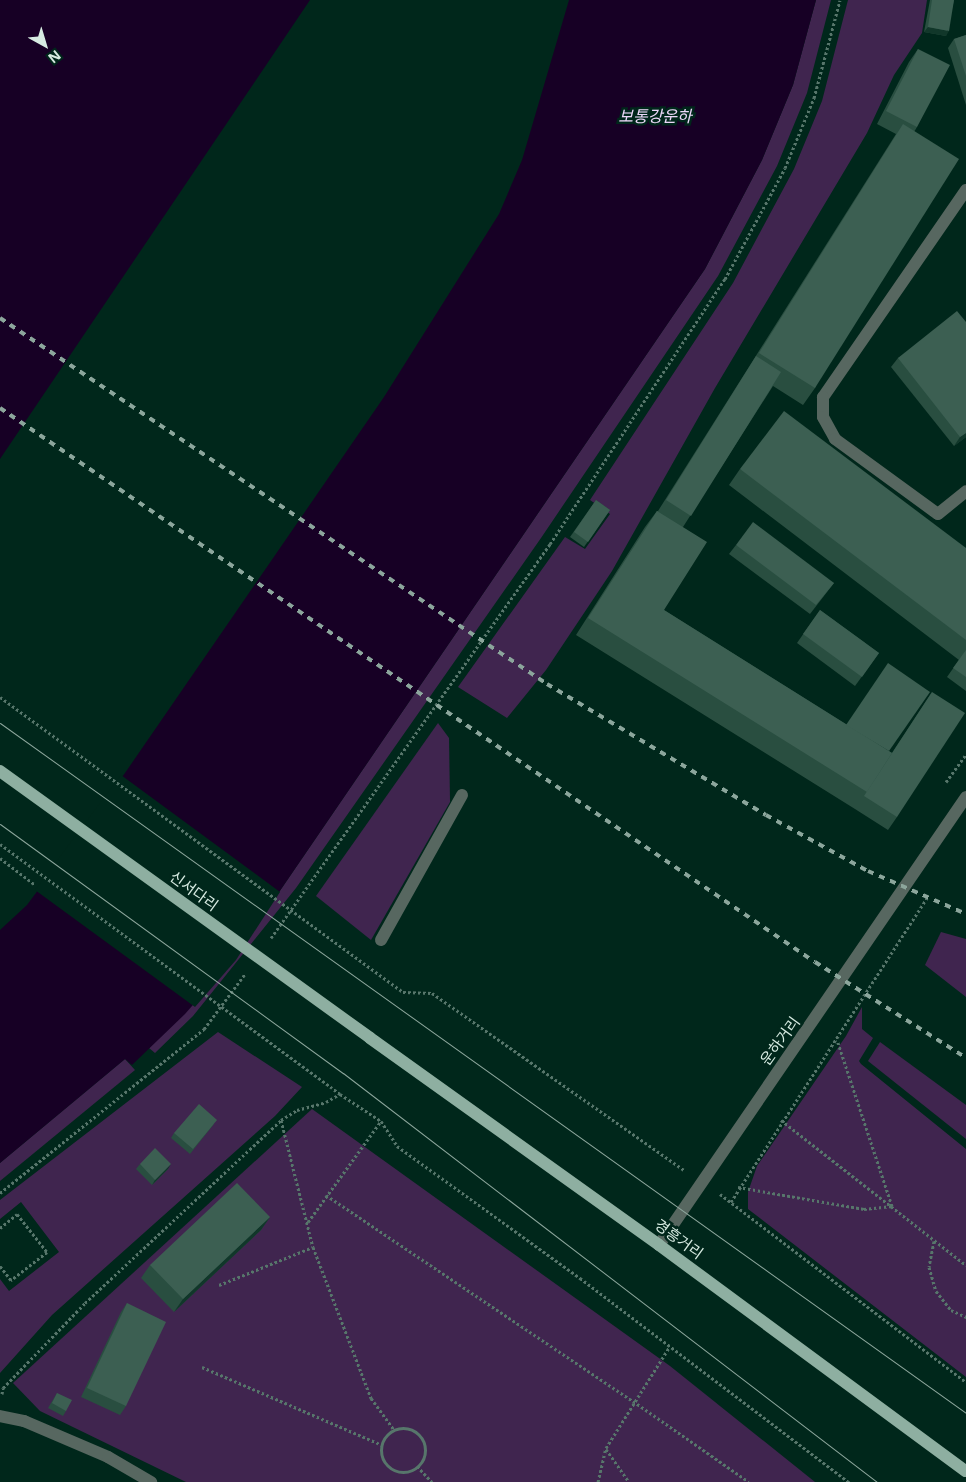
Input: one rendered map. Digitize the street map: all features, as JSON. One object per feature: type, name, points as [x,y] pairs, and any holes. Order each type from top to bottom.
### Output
[{"type":"main road","name":"신서다리","points":[[0,771],[370,1038]]},
{"type":"main road","name":"경흥거리","points":[[370,1038],[659,1245],[966,1471]]},
{"type":"street","points":[[966,190],[822,397],[822,417],[835,439],[938,514],[966,491]]},
{"type":"street","points":[[381,940],[462,795]]},
{"type":"street","name":"운하거리","points":[[659,1245],[966,797]]},
{"type":"street","points":[[0,1416],[24,1421],[108,1456],[151,1482]]},
{"type":"path","points":[[267,943],[550,544],[725,279],[784,168],[814,98],[840,0]]},
{"type":"path","points":[[0,696],[403,992]]},
{"type":"path","points":[[0,844],[340,1094],[381,1121],[397,1146],[670,1346],[849,1482]]},
{"type":"path","points":[[0,858],[34,884]]},
{"type":"path","points":[[730,1202],[781,1120],[837,1040],[931,892]]},
{"type":"path","points":[[0,1193],[204,1030],[250,967]]},
{"type":"path","points":[[837,1040],[892,1206]]},
{"type":"path","points":[[0,1402],[3,1388],[85,1303],[281,1120],[297,1110],[326,1102],[340,1094]]},
{"type":"path","points":[[281,1120],[313,1247],[371,1398],[394,1430]]},
{"type":"path","points":[[781,1120],[966,1265]]},
{"type":"path","points":[[308,1223],[326,1195],[381,1121]]},
{"type":"path","points":[[738,1187],[864,1209],[892,1206]]},
{"type":"path","points":[[326,1195],[633,1401],[748,1482]]},
{"type":"path","points":[[0,1228],[17,1214],[47,1252],[11,1280],[0,1266]]},
{"type":"path","points":[[934,1241],[929,1267],[934,1286],[942,1301],[966,1317]]},
{"type":"path","points":[[219,1285],[313,1247]]},
{"type":"path","points":[[598,1482],[606,1448],[633,1401],[670,1346]]},
{"type":"path","points":[[202,1368],[382,1445]]},
{"type":"path","points":[[394,1430],[413,1430],[421,1436],[425,1455],[417,1466],[404,1472],[394,1470],[382,1455],[382,1445],[394,1430]]},
{"type":"path","points":[[606,1448],[629,1482]]},
{"type":"path","points":[[417,1466],[432,1482]]},
{"type":"shaded area","points":[[816,0],[831,0],[807,93],[777,166],[718,276],[541,538],[296,888],[193,1016],[155,1053],[149,1048],[234,958],[705,269],[762,160],[793,85]]},
{"type":"shaded area","points":[[848,0],[927,0],[922,33],[894,75],[867,133],[715,388],[612,571],[546,670],[507,718],[458,687],[565,537],[585,549],[610,514],[590,500],[733,283],[794,169],[822,101]]},
{"type":"shaded area","points":[[438,723],[449,738],[450,802],[371,940],[316,896]]},
{"type":"shaded area","points":[[941,932],[966,939],[966,997],[925,965]]},
{"type":"shaded area","points":[[862,1007],[862,1029],[873,1038],[859,1061],[861,1064],[966,1149],[966,1377],[748,1209],[748,1192],[757,1166],[846,1036]]},
{"type":"shaded area","points":[[218,1032],[302,1087],[275,1116],[52,1315],[0,1373],[0,1279],[9,1291],[59,1252],[21,1202],[0,1219],[0,1200]]},
{"type":"shaded area","points":[[880,1042],[966,1105],[966,1139],[868,1061]]},
{"type":"shaded area","points":[[125,1059],[135,1070],[0,1181],[0,1163]]},
{"type":"shaded area","points":[[312,1109],[670,1366],[815,1482],[186,1482],[40,1411],[13,1383]]},
{"type":"water","points":[[0,0],[310,0],[0,459]]},
{"type":"water","name":"보통강운하","points":[[569,0],[816,0],[793,85],[762,160],[705,269],[234,958],[185,1014],[132,1065],[125,1059],[0,1163],[0,930],[27,905],[125,773],[384,397],[499,214],[522,160]]},
{"type":"pier","points":[[121,775],[280,892],[236,960],[195,1007],[35,890]]},
{"type":"building","points":[[932,0],[954,0],[949,31],[928,27]]},
{"type":"building","points":[[966,35],[966,76],[954,39]]},
{"type":"building","points":[[918,49],[950,65],[917,127],[886,111]]},
{"type":"building","points":[[903,124],[959,159],[815,388],[759,353]]},
{"type":"building","points":[[957,311],[966,322],[966,433],[960,437],[898,358]]},
{"type":"building","points":[[756,356],[781,372],[691,516],[666,500]]},
{"type":"building","points":[[784,411],[966,548],[966,640],[740,469]]},
{"type":"building","points":[[596,500],[610,510],[588,542],[574,532]]},
{"type":"building","points":[[657,511],[707,542],[664,610],[892,753],[867,792],[588,618]]},
{"type":"building","points":[[753,522],[834,583],[816,605],[736,545]]},
{"type":"building","points":[[820,610],[879,653],[862,677],[803,634]]},
{"type":"building","points":[[966,650],[966,677],[953,668]]},
{"type":"building","points":[[888,663],[930,692],[889,751],[846,725]]},
{"type":"building","points":[[932,692],[965,713],[897,817],[864,796]]},
{"type":"building","points":[[199,1104],[217,1120],[193,1149],[174,1133]]},
{"type":"building","points":[[155,1148],[171,1164],[155,1180],[140,1164]]},
{"type":"building","points":[[237,1183],[270,1217],[183,1299],[150,1265]]},
{"type":"building","points":[[127,1303],[166,1322],[126,1406],[87,1388]]},
{"type":"building","points":[[57,1393],[72,1400],[66,1411],[52,1403]]},
{"type":"tram line","points":[[0,723],[966,1413]]},
{"type":"tram line","points":[[0,824],[343,1073],[877,1482]]},
{"type":"railway","points":[[0,318],[547,684],[766,815],[868,871],[966,914]]},
{"type":"railway","points":[[0,408],[815,962],[966,1058]]}]
